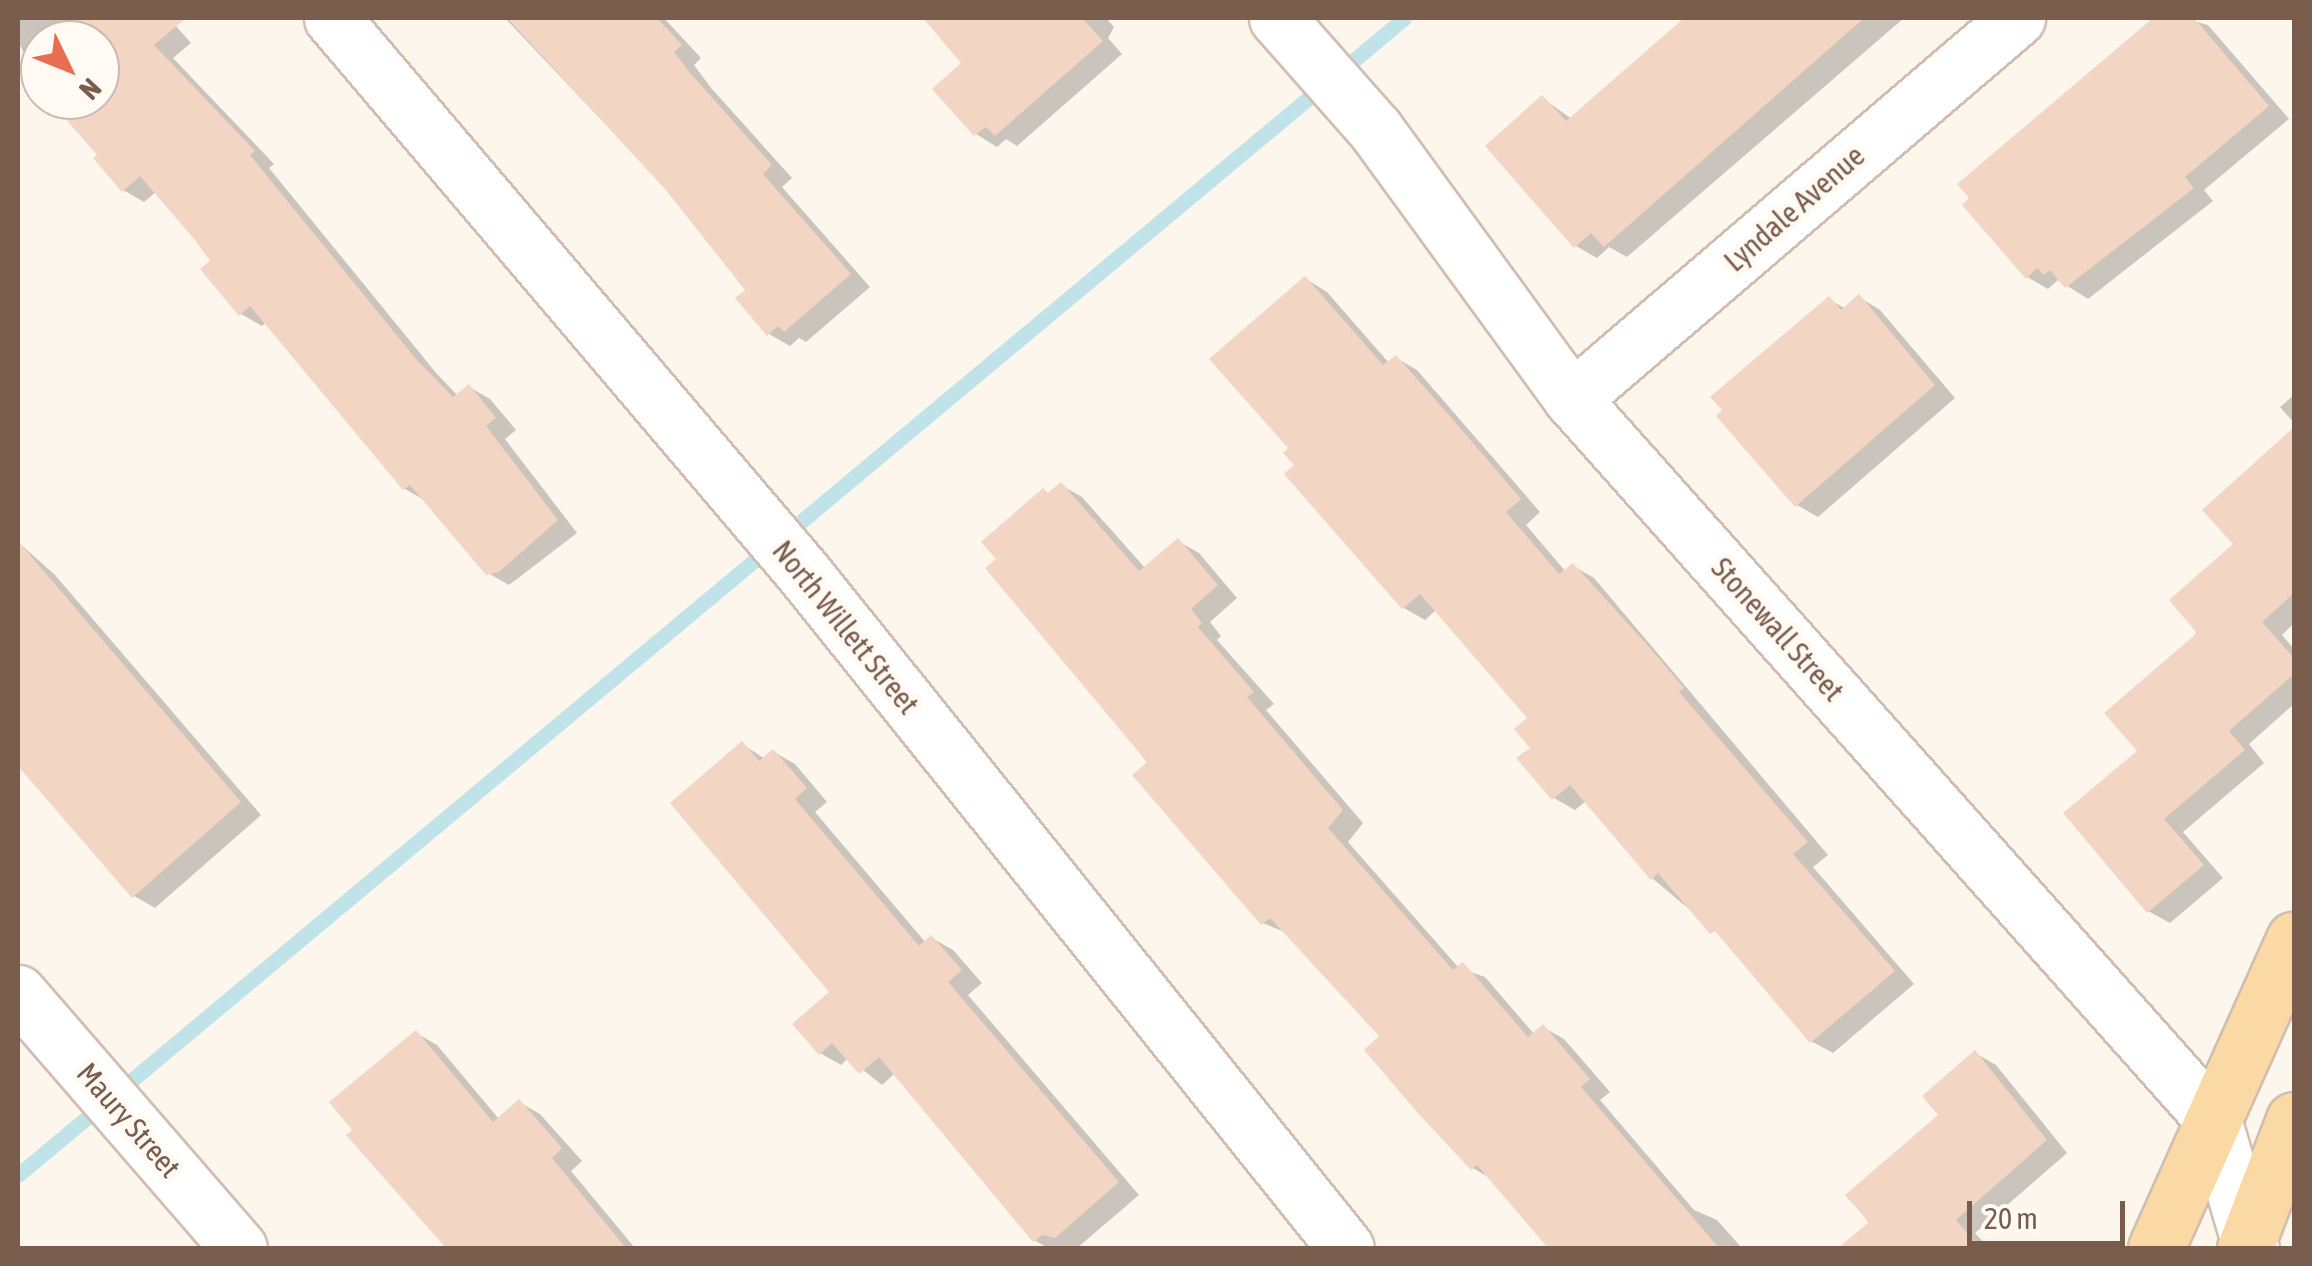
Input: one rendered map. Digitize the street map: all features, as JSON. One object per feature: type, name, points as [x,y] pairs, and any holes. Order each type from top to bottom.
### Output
[{"type":"main road","points":[[2156,1248],[2294,938]]},
{"type":"main road","points":[[2248,1247],[2294,1120]]},
{"type":"street","name":"North Willett Street","points":[[332,18],[802,572],[1346,1248]]},
{"type":"street","name":"Lyndale Avenue","points":[[1572,399],[2017,18]]},
{"type":"street","name":"Stonewall Street","points":[[1294,36],[1375,129],[1572,399],[2213,1120],[2248,1247]]},
{"type":"street","name":"Maury Street","points":[[18,993],[238,1248]]},
{"type":"building","points":[[186,18],[154,45],[255,151],[250,155],[416,359],[453,397],[469,384],[496,418],[486,426],[558,520],[499,572],[486,575],[410,485],[403,490],[250,306],[239,316],[200,269],[210,261],[140,176],[122,192],[93,158],[97,155],[66,120],[120,120],[120,20],[70,20]]},
{"type":"building","points":[[507,18],[657,18],[682,45],[674,52],[691,74],[772,165],[763,174],[851,274],[784,332],[778,326],[767,336],[735,298],[745,290],[665,189]]},
{"type":"building","points":[[923,18],[1082,18],[1103,41],[995,136],[986,127],[974,136],[932,89],[961,63]]},
{"type":"building","points":[[1684,18],[1864,18],[1604,247],[1591,233],[1574,248],[1485,146],[1542,95],[1566,121]]},
{"type":"building","points":[[2153,18],[2194,18],[2269,106],[2185,177],[2194,188],[2065,288],[2050,270],[2044,275],[2037,268],[2026,279],[1962,205],[1969,198],[1957,184]]},
{"type":"building","points":[[1305,276],[1383,365],[1396,355],[1521,499],[1506,512],[1559,574],[1573,563],[1684,688],[1679,692],[1808,842],[1793,854],[1895,971],[1810,1043],[1715,931],[1710,934],[1658,873],[1651,880],[1570,785],[1552,800],[1516,758],[1530,748],[1514,729],[1527,718],[1420,594],[1402,609],[1284,474],[1294,465],[1283,453],[1288,448],[1209,359]]},
{"type":"building","points":[[1859,294],[1935,385],[1795,507],[1716,416],[1722,410],[1710,397],[1829,296],[1841,310]]},
{"type":"building","points":[[2294,427],[2294,593],[2262,622],[2294,658],[2294,674],[2229,731],[2245,750],[2164,819],[2204,865],[2147,913],[2063,813],[2137,751],[2104,713],[2197,633],[2169,600],[2233,544],[2202,510]]},
{"type":"building","points":[[1061,482],[1139,571],[1178,538],[1218,585],[1191,609],[1202,623],[1198,627],[1254,692],[1247,697],[1343,810],[1328,828],[1453,970],[1463,962],[1528,1037],[1543,1024],[1590,1079],[1581,1087],[1719,1248],[1548,1248],[1477,1165],[1471,1170],[1417,1112],[1364,1050],[1379,1036],[1270,918],[1261,925],[1132,775],[1147,762],[985,568],[996,559],[981,542],[1043,488],[1048,493]]},
{"type":"building","points":[[18,541],[241,802],[132,898],[18,766]]},
{"type":"building","points":[[742,741],[759,761],[773,749],[807,788],[795,799],[919,946],[931,935],[962,970],[948,982],[1119,1182],[1055,1238],[1042,1235],[1033,1242],[879,1057],[859,1074],[832,1043],[819,1055],[792,1024],[829,992],[670,803]]},
{"type":"building","points":[[416,1030],[493,1122],[519,1099],[562,1148],[552,1158],[626,1248],[446,1248],[346,1135],[352,1130],[329,1102]]},
{"type":"building","points":[[1975,1050],[2047,1140],[1956,1220],[1980,1248],[1838,1248],[1869,1222],[1845,1195],[1938,1115],[1922,1096]]},
{"type":"waterway","points":[[18,1175],[1404,18]]}]
